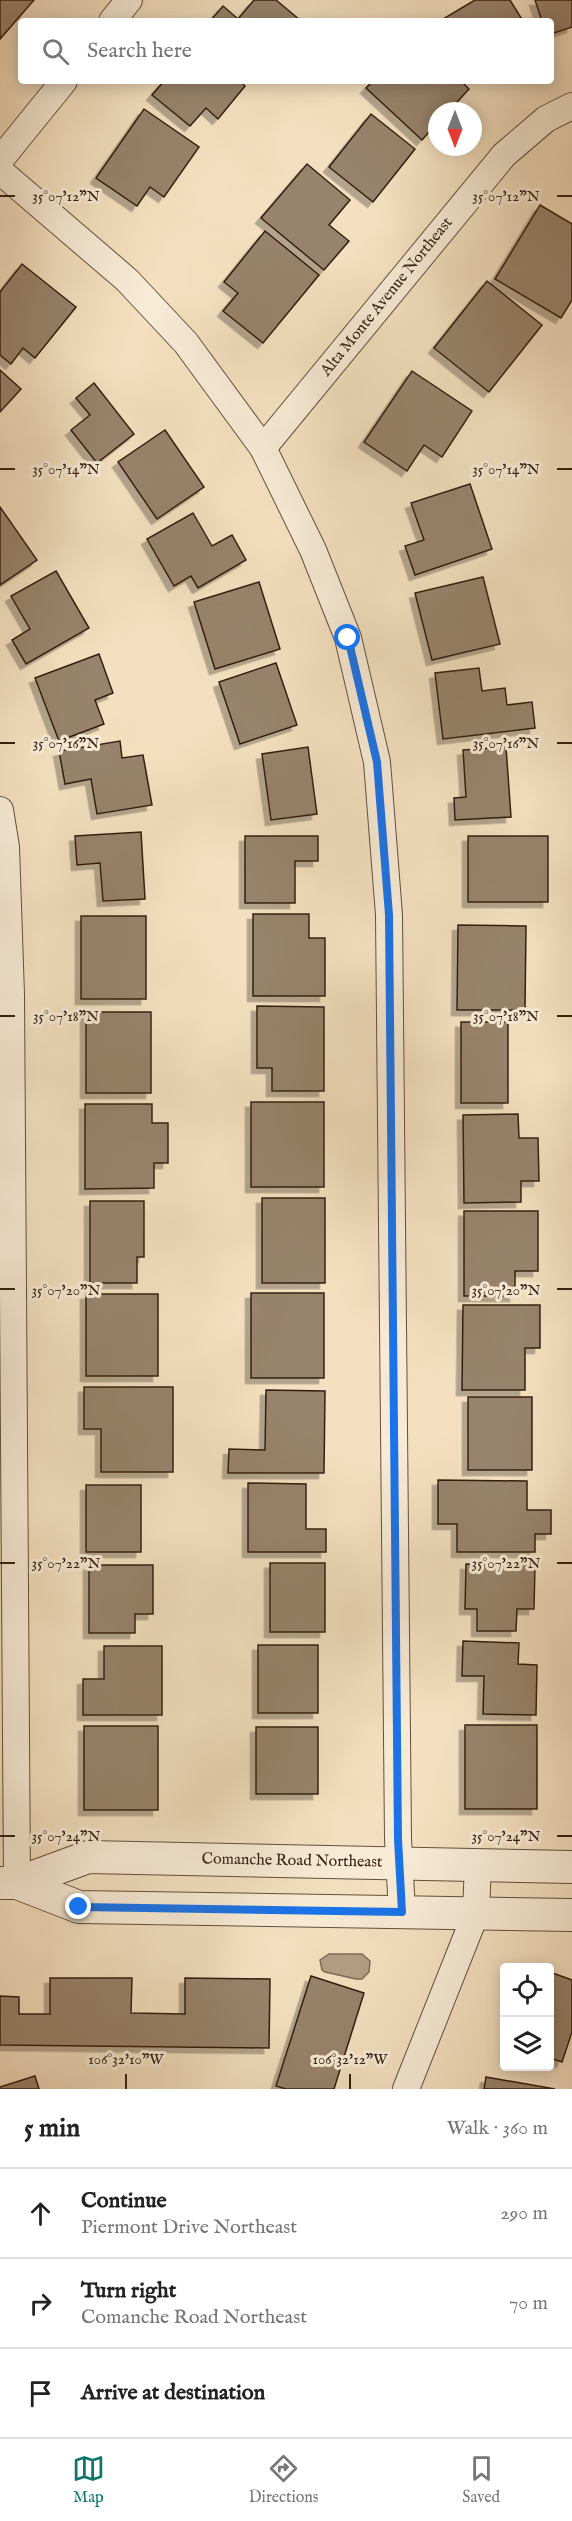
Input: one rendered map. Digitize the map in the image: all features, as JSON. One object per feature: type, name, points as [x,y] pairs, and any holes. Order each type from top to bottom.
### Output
[{"type":"street","points":[[114,18],[129,0]]},
{"type":"street","points":[[0,160],[62,84]]},
{"type":"street","name":"Alta Monte Avenue Northeast","points":[[263,448],[504,155],[546,119],[572,106]]},
{"type":"street","points":[[0,171],[127,279],[186,344],[263,448],[313,550],[348,638],[377,762],[389,915],[398,1863],[402,1912]]},
{"type":"street","points":[[0,810],[6,847],[8,1883],[79,1907],[572,1915]]},
{"type":"street","name":"Comanche Road Northeast","points":[[8,1883],[88,1857],[572,1867]]},
{"type":"street","points":[[406,2089],[476,1913],[478,1864]]},
{"type":"shaded area","points":[[329,1954],[362,1954],[370,1961],[369,1972],[362,1979],[356,1979],[325,1972],[322,1970],[320,1960]]},
{"type":"building","points":[[0,0],[34,0],[18,18],[0,39]]},
{"type":"building","points":[[254,0],[276,0],[297,18],[239,18]]},
{"type":"building","points":[[475,0],[510,0],[521,18],[445,18]]},
{"type":"building","points":[[535,0],[572,0],[572,27],[554,33],[554,18],[541,18]]},
{"type":"building","points":[[223,6],[237,18],[213,18]]},
{"type":"building","points":[[161,84],[243,84],[245,86],[218,119],[206,108],[190,126],[152,95]]},
{"type":"building","points":[[370,84],[464,84],[469,89],[457,102],[428,102],[428,133],[422,140],[366,88]]},
{"type":"building","points":[[144,109],[199,147],[164,197],[150,187],[137,206],[96,178]]},
{"type":"building","points":[[371,114],[415,149],[373,202],[329,167]]},
{"type":"building","points":[[307,164],[350,200],[329,225],[349,241],[324,270],[261,218]]},
{"type":"building","points":[[540,205],[572,224],[572,300],[561,318],[495,279]]},
{"type":"building","points":[[265,231],[319,275],[263,343],[223,311],[238,293],[224,282]]},
{"type":"building","points":[[22,264],[76,307],[35,358],[23,348],[11,364],[0,355],[0,292]]},
{"type":"building","points":[[487,281],[542,325],[489,392],[434,348]]},
{"type":"building","points":[[0,370],[21,389],[0,412]]},
{"type":"building","points":[[412,371],[472,411],[442,457],[424,445],[407,471],[364,442]]},
{"type":"building","points":[[94,383],[134,434],[97,463],[71,430],[90,415],[76,398]]},
{"type":"building","points":[[165,430],[204,487],[157,519],[118,462]]},
{"type":"building","points":[[470,484],[492,549],[415,575],[405,546],[424,540],[411,503]]},
{"type":"building","points":[[0,507],[37,560],[0,585]]},
{"type":"building","points":[[193,513],[212,546],[232,535],[246,560],[198,588],[191,576],[174,586],[147,539]]},
{"type":"building","points":[[56,571],[89,628],[26,664],[12,640],[30,629],[11,596]]},
{"type":"building","points":[[483,577],[500,644],[432,660],[415,593]]},
{"type":"building","points":[[259,582],[280,649],[215,669],[194,602]]},
{"type":"building","points":[[99,654],[113,693],[95,700],[104,724],[59,741],[35,678]]},
{"type":"building","points":[[276,663],[297,725],[240,744],[219,682]]},
{"type":"building","points":[[479,668],[482,691],[505,688],[507,705],[532,702],[535,728],[443,739],[435,673]]},
{"type":"building","points":[[120,741],[122,758],[143,755],[152,805],[97,814],[91,779],[65,784],[59,751]]},
{"type":"building","points":[[308,747],[317,814],[271,820],[262,754]]},
{"type":"building","points":[[506,747],[511,817],[455,820],[454,798],[466,797],[463,750]]},
{"type":"building","points":[[141,832],[145,899],[103,901],[100,863],[77,865],[75,836]]},
{"type":"building","points":[[245,836],[318,836],[318,861],[295,861],[295,903],[245,903]]},
{"type":"building","points":[[468,836],[548,836],[548,902],[468,902]]},
{"type":"building","points":[[253,914],[309,914],[309,938],[325,938],[325,996],[253,996]]},
{"type":"building","points":[[81,916],[146,916],[146,999],[81,999]]},
{"type":"building","points":[[458,925],[526,926],[525,1010],[457,1010]]},
{"type":"building","points":[[257,1006],[324,1007],[324,1091],[272,1091],[272,1068],[257,1068]]},
{"type":"building","points":[[86,1012],[151,1012],[151,1093],[86,1093]]},
{"type":"building","points":[[461,1022],[508,1022],[508,1103],[461,1103]]},
{"type":"building","points":[[251,1102],[324,1102],[324,1187],[251,1187]]},
{"type":"building","points":[[85,1104],[152,1104],[152,1123],[168,1123],[168,1163],[154,1163],[154,1188],[85,1189]]},
{"type":"building","points":[[518,1114],[519,1138],[538,1138],[539,1181],[521,1181],[521,1202],[464,1203],[463,1115]]},
{"type":"building","points":[[262,1198],[325,1198],[325,1283],[262,1283]]},
{"type":"building","points":[[90,1201],[144,1201],[144,1257],[137,1257],[137,1283],[90,1283]]},
{"type":"building","points":[[464,1211],[538,1211],[538,1271],[515,1271],[515,1296],[464,1296]]},
{"type":"building","points":[[251,1293],[324,1293],[324,1378],[251,1378]]},
{"type":"building","points":[[86,1294],[158,1294],[158,1376],[86,1376]]},
{"type":"building","points":[[463,1305],[540,1305],[540,1348],[525,1348],[525,1390],[462,1390]]},
{"type":"building","points":[[84,1387],[173,1387],[173,1472],[101,1472],[101,1429],[84,1429]]},
{"type":"building","points":[[266,1390],[325,1391],[324,1473],[228,1473],[229,1449],[265,1450]]},
{"type":"building","points":[[468,1397],[532,1397],[532,1470],[468,1470]]},
{"type":"building","points":[[438,1480],[527,1481],[527,1510],[551,1510],[551,1534],[535,1534],[535,1552],[457,1552],[457,1524],[438,1524]]},
{"type":"building","points":[[248,1483],[306,1484],[306,1529],[326,1529],[326,1552],[248,1552]]},
{"type":"building","points":[[86,1485],[141,1485],[141,1552],[86,1552]]},
{"type":"building","points":[[270,1563],[325,1563],[325,1632],[270,1632]]},
{"type":"building","points":[[466,1564],[535,1565],[534,1609],[517,1609],[516,1631],[477,1631],[477,1609],[465,1609]]},
{"type":"building","points":[[89,1565],[153,1565],[153,1614],[135,1614],[135,1633],[89,1633]]},
{"type":"building","points":[[463,1641],[519,1643],[518,1664],[537,1665],[536,1715],[483,1714],[484,1676],[462,1676]]},
{"type":"building","points":[[258,1645],[318,1645],[318,1713],[258,1713]]},
{"type":"building","points":[[104,1646],[162,1646],[162,1715],[83,1715],[83,1679],[104,1679]]},
{"type":"building","points":[[465,1725],[537,1725],[537,1809],[465,1809]]},
{"type":"building","points":[[84,1726],[158,1726],[158,1810],[84,1810]]},
{"type":"building","points":[[256,1727],[318,1727],[318,1794],[256,1794]]},
{"type":"building","points":[[554,1973],[572,1980],[572,2032],[562,2062],[554,2059]]},
{"type":"building","points":[[311,1976],[364,1993],[334,2089],[286,2089],[276,2086]]},
{"type":"building","points":[[50,1978],[132,1978],[131,2013],[185,2014],[185,1978],[270,1979],[269,2048],[0,2045],[0,1996],[19,1997],[19,2014],[50,2014]]},
{"type":"building","points":[[35,2076],[39,2089],[0,2089],[0,2087]]},
{"type":"building","points":[[486,2077],[555,2089],[484,2089]]},
{"type":"route","points":[[79,1907],[402,1912],[398,1863],[389,915],[377,762],[348,638]]}]
